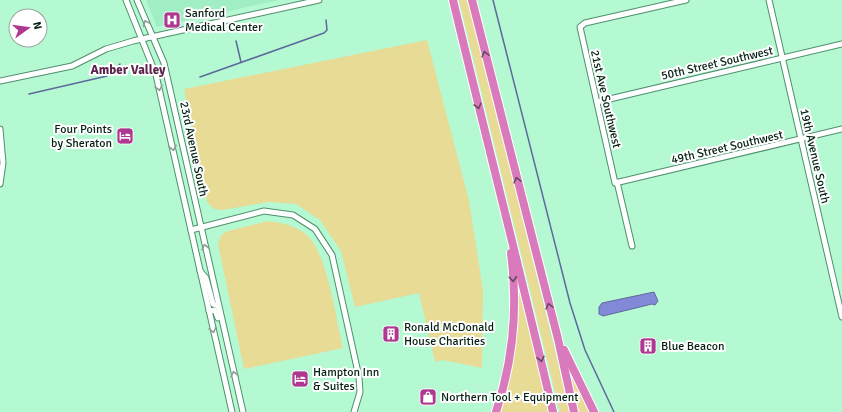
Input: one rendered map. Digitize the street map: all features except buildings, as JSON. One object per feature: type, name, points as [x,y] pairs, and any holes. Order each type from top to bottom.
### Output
[{"type":"highway","points":[[453,0],[507,226],[523,280],[553,412]]},
{"type":"highway","points":[[472,0],[556,331],[574,412]]},
{"type":"highway","points":[[496,412],[507,375],[514,304],[512,265],[507,226]]},
{"type":"highway","points":[[556,331],[572,370],[594,412]]},
{"type":"street","name":"23rd Avenue South","points":[[126,0],[156,75],[232,412]]},
{"type":"street","name":"23rd Avenue South","points":[[137,0],[167,75],[200,227],[243,412]]},
{"type":"street","points":[[0,81],[72,66],[106,49],[153,37],[319,0]]},
{"type":"street","name":"21st Ave Southwest","points":[[632,246],[596,102],[580,27],[585,23],[686,0]]},
{"type":"street","name":"19th Avenue South","points":[[769,0],[842,317]]},
{"type":"street","name":"50th Street Southwest","points":[[596,102],[842,44]]},
{"type":"street","points":[[0,129],[3,163],[0,184]]},
{"type":"street","name":"49th Street Southwest","points":[[616,182],[801,140],[842,129]]},
{"type":"street","points":[[191,230],[264,212],[293,215],[315,229],[332,254],[359,377],[360,392],[354,412]]},
{"type":"street","name":"23rd Avenue South","points":[[200,271],[206,278],[213,304],[218,306]]},
{"type":"street","name":"23rd Avenue South","points":[[209,311],[215,310],[217,313],[222,335],[226,339]]},
{"type":"shaded area","name":"Sanford Medical Center","points":[[146,0],[279,0],[157,27]]},
{"type":"shaded area","points":[[459,0],[469,0],[570,412],[560,412]]},
{"type":"shaded area","points":[[427,40],[469,201],[483,290],[482,368],[443,360],[435,362],[419,293],[355,307],[341,251],[320,220],[296,204],[268,202],[223,210],[214,209],[207,202],[184,89]]},
{"type":"shaded area","points":[[268,221],[294,227],[308,236],[315,245],[326,273],[343,348],[244,369],[218,244],[221,235],[228,231]]},
{"type":"shaded area","points":[[521,292],[550,412],[500,412],[510,374],[517,294]]},
{"type":"shaded area","points":[[575,379],[591,412],[579,412],[571,380]]},
{"type":"water","points":[[654,292],[658,301],[655,305],[652,304],[603,316],[599,314],[599,307],[602,303]]},
{"type":"waterway","points":[[493,0],[570,303],[585,350],[614,412]]},
{"type":"waterway","points":[[200,77],[324,33],[327,30],[326,20]]},
{"type":"waterway","points":[[236,41],[241,62]]},
{"type":"waterway","points":[[29,94],[107,76],[120,64]]},
{"type":"place","name":"Sanford Medical Center","points":[[172,20]]},
{"type":"place","name":"Four Points by Sheraton","points":[[125,136]]},
{"type":"place","name":"Ronald McDonald House Charities","points":[[391,334]]},
{"type":"place","name":"Blue Beacon","points":[[648,346]]},
{"type":"place","name":"Hampton Inn & Suites","points":[[300,379]]},
{"type":"place","name":"Northern Tool + Equipment","points":[[428,397]]},
{"type":"district","name":"Amber Valley","points":[[128,69]]}]
